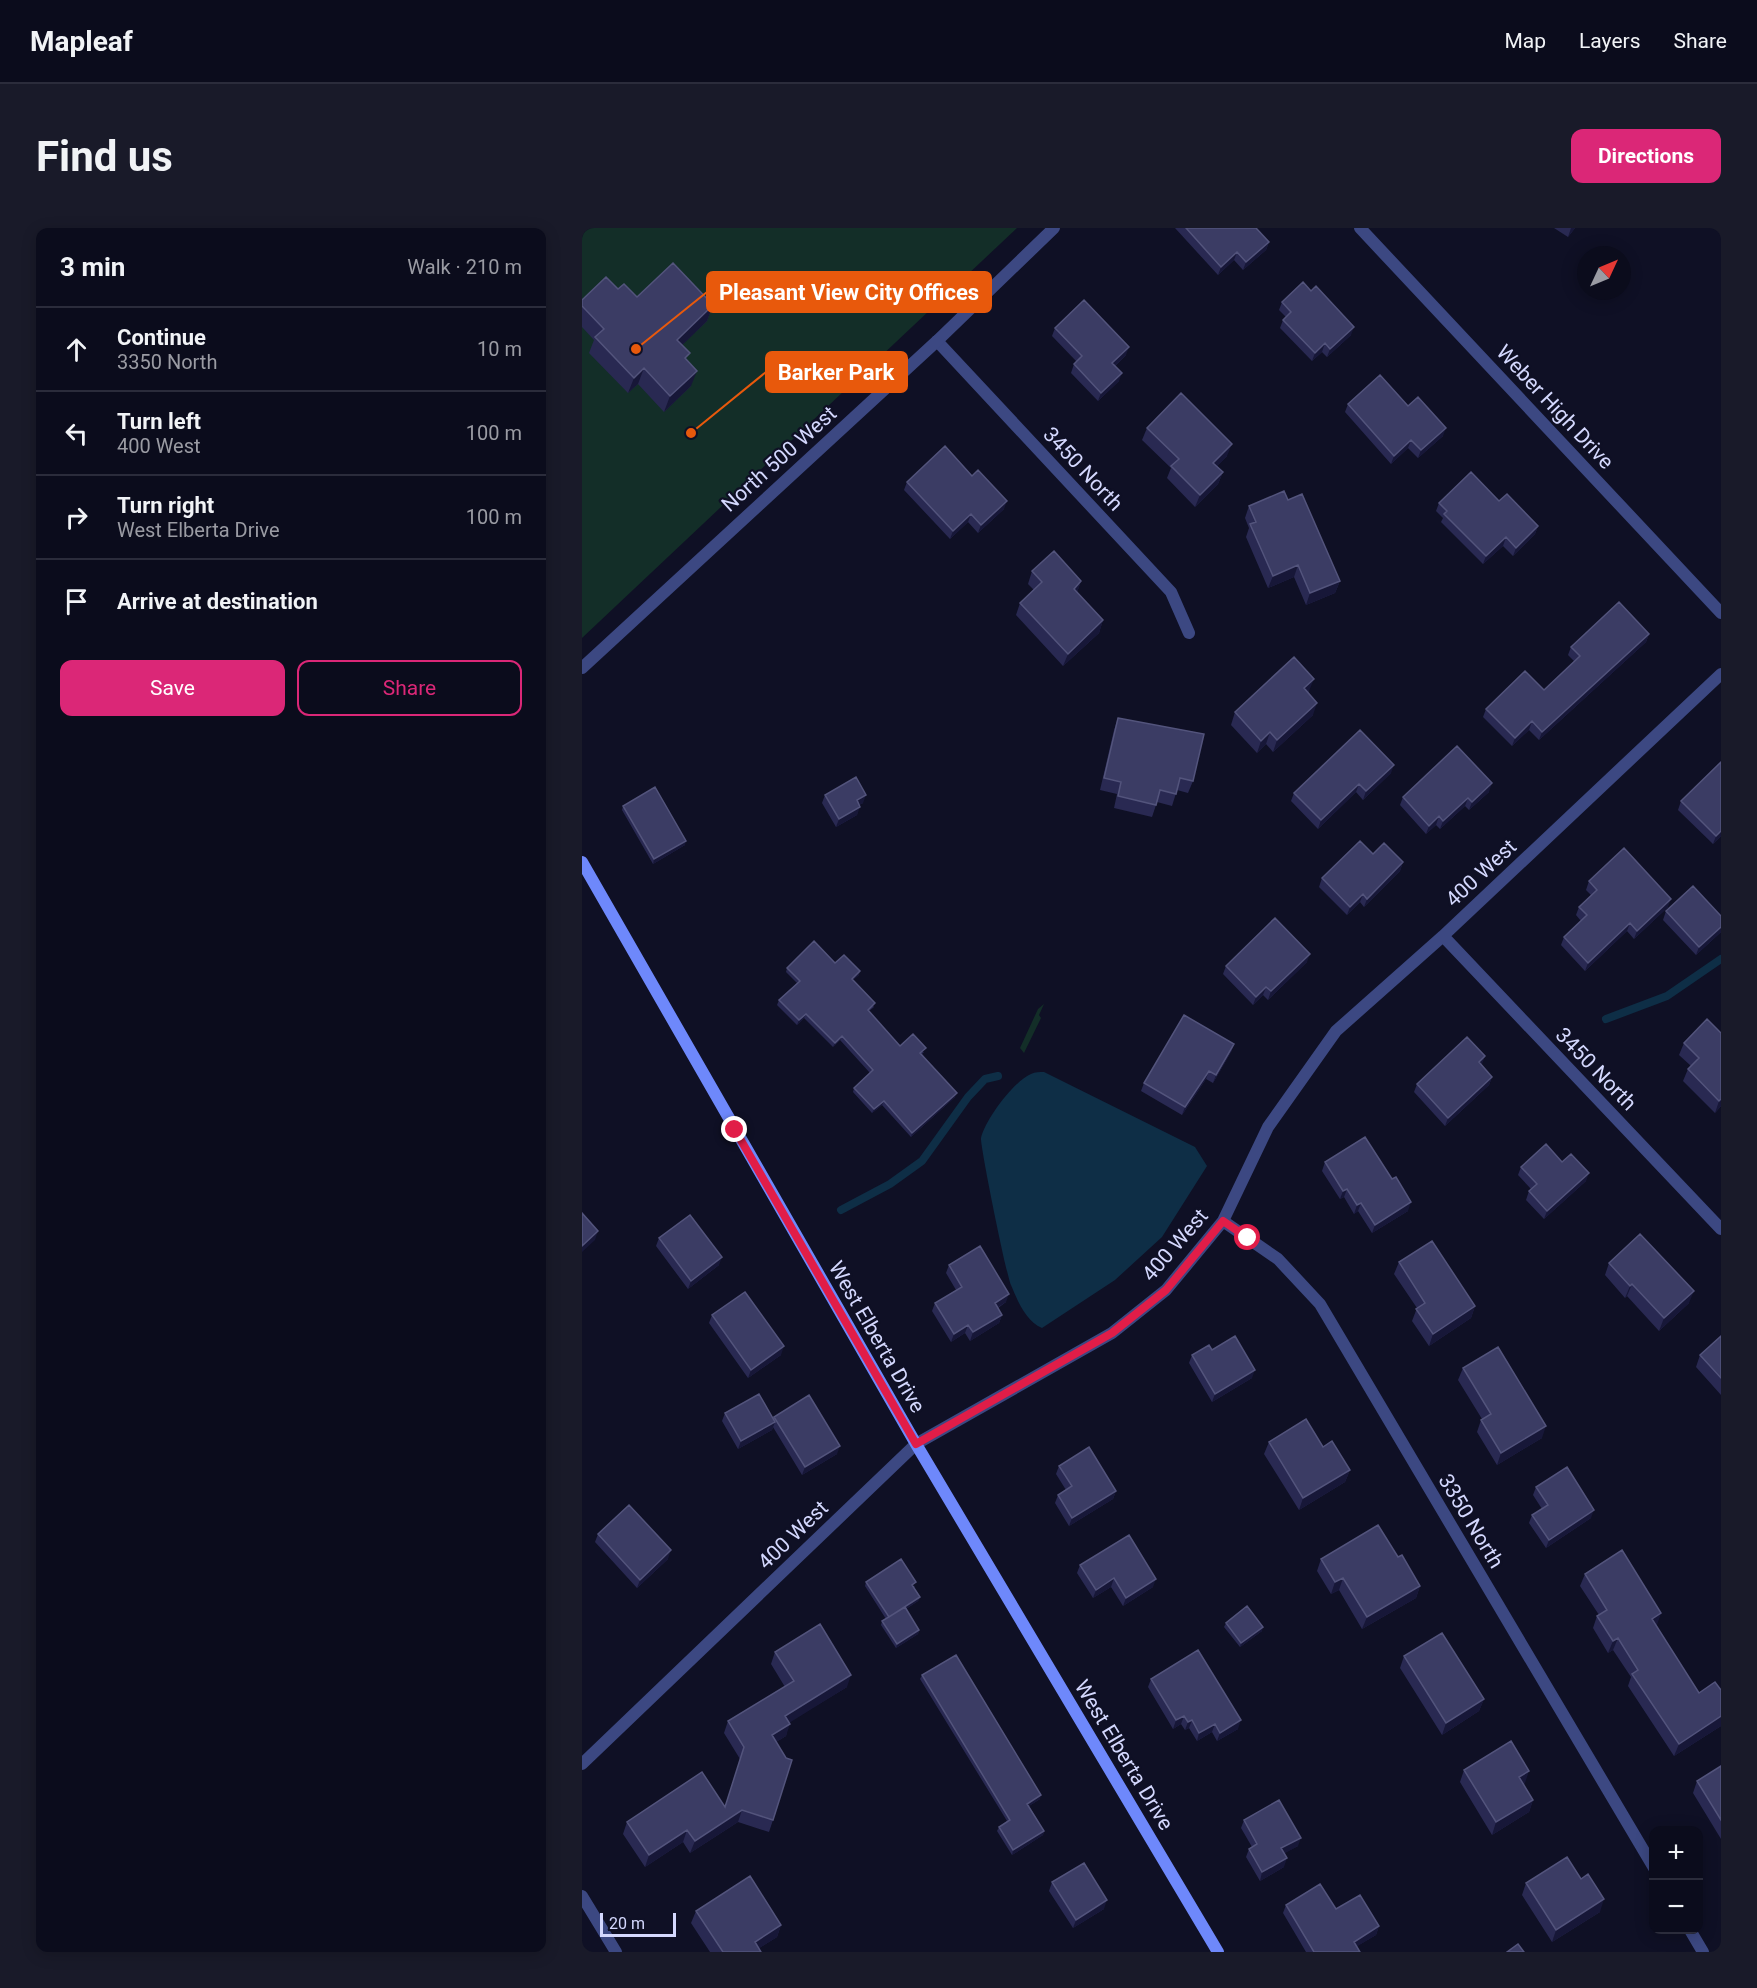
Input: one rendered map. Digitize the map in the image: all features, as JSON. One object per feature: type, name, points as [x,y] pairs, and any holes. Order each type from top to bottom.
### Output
[{"type":"main road","name":"West Elberta Drive","points":[[582,862],[916,1444],[1218,1952]]},
{"type":"street","name":"North 500 West","points":[[582,668],[937,340],[1054,228]]},
{"type":"street","name":"Weber High Drive","points":[[1360,228],[1721,613]]},
{"type":"street","name":"3450 North","points":[[937,340],[1171,592],[1190,633]]},
{"type":"street","name":"400 West","points":[[582,1764],[916,1444],[1112,1333],[1166,1290],[1223,1221],[1268,1127],[1336,1031],[1443,936],[1721,674]]},
{"type":"street","name":"3450 North","points":[[1443,936],[1721,1229]]},
{"type":"street","name":"3350 North","points":[[1223,1221],[1278,1259],[1320,1304],[1649,1861]]},
{"type":"street","points":[[582,1896],[616,1952]]},
{"type":"street","points":[[1693,1934],[1703,1952]]},
{"type":"green space","points":[[582,228],[1017,228],[582,638]]},
{"type":"green space","points":[[1044,1004],[1039,1015],[1041,1018],[1024,1053],[1020,1048],[1038,1009]]},
{"type":"water","points":[[1044,1072],[1195,1147],[1207,1166],[1162,1237],[1115,1280],[1042,1328],[1027,1316],[1011,1285],[981,1138],[988,1121],[1017,1084],[1031,1074]]},
{"type":"building","points":[[1186,228],[1256,228],[1269,242],[1246,262],[1237,252],[1221,267]]},
{"type":"building","points":[[673,263],[713,305],[677,340],[690,353],[685,358],[697,371],[670,396],[644,368],[634,378],[595,337],[604,329],[582,306],[582,300],[606,277],[618,289],[624,284],[637,297]]},
{"type":"building","points":[[1303,282],[1311,291],[1316,286],[1354,327],[1330,349],[1325,343],[1315,353],[1283,320],[1291,312],[1282,302]]},
{"type":"building","points":[[1084,300],[1129,347],[1112,363],[1122,373],[1101,393],[1074,364],[1082,356],[1055,328]]},
{"type":"building","points":[[1380,375],[1408,406],[1418,397],[1446,428],[1421,450],[1411,440],[1394,456],[1348,404]]},
{"type":"building","points":[[1181,393],[1232,444],[1213,463],[1223,472],[1200,495],[1171,466],[1179,459],[1147,428]]},
{"type":"building","points":[[945,446],[972,476],[978,470],[1007,501],[981,525],[971,514],[953,531],[907,482]]},
{"type":"building","points":[[1471,472],[1499,501],[1507,494],[1538,526],[1516,548],[1506,537],[1486,556],[1444,514],[1447,511],[1439,503]]},
{"type":"building","points":[[1284,491],[1288,500],[1302,494],[1340,581],[1310,593],[1298,565],[1273,576],[1250,524],[1256,522],[1249,506]]},
{"type":"building","points":[[1054,551],[1081,581],[1074,589],[1103,620],[1068,654],[1020,603],[1042,582],[1032,571]]},
{"type":"building","points":[[1619,602],[1649,634],[1542,732],[1532,721],[1515,738],[1486,709],[1525,671],[1544,690],[1580,656],[1571,647]]},
{"type":"building","points":[[1294,657],[1314,679],[1304,688],[1317,703],[1277,740],[1270,732],[1261,741],[1235,712]]},
{"type":"building","points":[[1118,718],[1204,734],[1193,781],[1180,778],[1176,794],[1160,790],[1156,805],[1118,796],[1121,782],[1104,778]]},
{"type":"building","points":[[1360,730],[1394,765],[1366,791],[1359,784],[1321,820],[1294,793]]},
{"type":"building","points":[[1457,746],[1492,783],[1472,802],[1468,798],[1443,821],[1439,816],[1429,826],[1403,797]]},
{"type":"building","points":[[1721,762],[1721,831],[1716,836],[1681,801]]},
{"type":"building","points":[[856,777],[866,795],[857,800],[860,807],[839,819],[825,795]]},
{"type":"building","points":[[655,787],[686,841],[654,859],[623,806]]},
{"type":"building","points":[[1360,841],[1373,854],[1384,843],[1403,862],[1367,899],[1363,894],[1350,907],[1322,878]]},
{"type":"building","points":[[1624,848],[1671,899],[1637,931],[1630,923],[1588,963],[1564,937],[1587,915],[1579,907],[1597,890],[1589,881]]},
{"type":"building","points":[[1693,886],[1721,916],[1721,927],[1699,947],[1666,911]]},
{"type":"building","points":[[1275,918],[1310,954],[1271,991],[1266,987],[1256,997],[1226,966]]},
{"type":"building","points":[[814,941],[835,963],[844,955],[860,971],[852,979],[875,1003],[868,1010],[900,1046],[913,1034],[926,1048],[920,1053],[957,1093],[912,1133],[884,1101],[874,1109],[854,1088],[873,1070],[842,1036],[835,1043],[806,1014],[799,1020],[779,1000],[800,981],[787,968]]},
{"type":"building","points":[[1184,1015],[1234,1044],[1216,1075],[1209,1071],[1185,1107],[1144,1083]]},
{"type":"building","points":[[1707,1019],[1721,1033],[1721,1099],[1719,1101],[1688,1069],[1699,1058],[1684,1043]]},
{"type":"building","points":[[1467,1037],[1485,1056],[1479,1062],[1492,1077],[1448,1118],[1417,1084]]},
{"type":"building","points":[[1365,1137],[1392,1179],[1396,1177],[1411,1202],[1375,1225],[1361,1203],[1357,1205],[1347,1189],[1343,1191],[1325,1162]]},
{"type":"building","points":[[1546,1144],[1562,1162],[1571,1154],[1589,1173],[1547,1211],[1529,1191],[1537,1184],[1521,1167]]},
{"type":"building","points":[[582,1213],[598,1231],[582,1246]]},
{"type":"building","points":[[690,1215],[722,1257],[691,1281],[659,1238]]},
{"type":"building","points":[[1640,1234],[1694,1291],[1664,1318],[1609,1263]]},
{"type":"building","points":[[1432,1241],[1475,1306],[1433,1334],[1416,1309],[1425,1303],[1399,1262]]},
{"type":"building","points":[[980,1246],[1009,1294],[995,1303],[1002,1315],[973,1332],[968,1325],[954,1334],[935,1303],[962,1287],[949,1265]]},
{"type":"building","points":[[745,1292],[784,1346],[751,1370],[712,1315]]},
{"type":"building","points":[[1235,1336],[1255,1370],[1215,1394],[1192,1355],[1209,1345],[1212,1350]]},
{"type":"building","points":[[1721,1336],[1721,1378],[1700,1355]]},
{"type":"building","points":[[1498,1347],[1546,1426],[1501,1453],[1481,1420],[1491,1414],[1463,1368]]},
{"type":"building","points":[[759,1394],[775,1422],[741,1441],[725,1413]]},
{"type":"building","points":[[809,1395],[840,1446],[805,1467],[774,1417]]},
{"type":"building","points":[[1306,1419],[1323,1447],[1332,1441],[1350,1470],[1303,1498],[1269,1442]]},
{"type":"building","points":[[1089,1447],[1116,1491],[1072,1518],[1058,1495],[1072,1486],[1059,1466]]},
{"type":"building","points":[[1567,1467],[1594,1510],[1549,1540],[1532,1515],[1548,1505],[1536,1487]]},
{"type":"building","points":[[629,1505],[671,1550],[640,1580],[598,1534]]},
{"type":"building","points":[[1378,1525],[1398,1557],[1402,1555],[1420,1586],[1367,1617],[1343,1578],[1335,1582],[1321,1559]]},
{"type":"building","points":[[1129,1535],[1156,1579],[1126,1598],[1114,1578],[1096,1590],[1080,1565]]},
{"type":"building","points":[[1622,1550],[1661,1613],[1652,1619],[1699,1693],[1715,1682],[1721,1690],[1721,1716],[1679,1744],[1632,1674],[1638,1670],[1618,1638],[1613,1641],[1597,1616],[1607,1610],[1585,1574]]},
{"type":"building","points":[[901,1559],[916,1582],[912,1585],[920,1597],[889,1617],[866,1582]]},
{"type":"building","points":[[1247,1606],[1263,1627],[1241,1643],[1226,1623]]},
{"type":"building","points":[[905,1607],[919,1630],[897,1644],[882,1621]]},
{"type":"building","points":[[820,1624],[851,1675],[785,1716],[790,1724],[772,1735],[786,1758],[792,1760],[773,1820],[742,1810],[695,1841],[687,1830],[649,1855],[627,1822],[702,1772],[725,1807],[744,1747],[728,1721],[794,1681],[775,1652]]},
{"type":"building","points":[[1442,1633],[1484,1699],[1446,1723],[1404,1656]]},
{"type":"building","points":[[1198,1650],[1241,1720],[1220,1733],[1215,1724],[1199,1733],[1192,1720],[1188,1722],[1184,1716],[1176,1720],[1151,1679]]},
{"type":"building","points":[[956,1655],[1041,1795],[1027,1804],[1044,1831],[1013,1850],[999,1827],[1010,1820],[922,1675]]},
{"type":"building","points":[[1511,1741],[1529,1771],[1519,1777],[1533,1800],[1496,1822],[1464,1770]]},
{"type":"building","points":[[1721,1766],[1721,1820],[1697,1781]]},
{"type":"building","points":[[1279,1800],[1301,1838],[1281,1848],[1287,1858],[1262,1872],[1249,1849],[1257,1844],[1244,1820]]},
{"type":"building","points":[[1567,1857],[1581,1879],[1588,1874],[1604,1899],[1556,1930],[1526,1883]]},
{"type":"building","points":[[1084,1863],[1107,1900],[1076,1920],[1052,1882]]},
{"type":"building","points":[[750,1876],[781,1925],[755,1942],[761,1952],[723,1952],[696,1911]]},
{"type":"building","points":[[1320,1884],[1336,1909],[1360,1895],[1379,1926],[1354,1942],[1360,1952],[1314,1952],[1286,1905]]},
{"type":"building","points":[[1518,1944],[1524,1952],[1507,1952]]},
{"type":"waterway","points":[[1606,1019],[1667,996],[1721,959]]},
{"type":"waterway","points":[[841,1210],[890,1184],[922,1161],[968,1097],[985,1079],[998,1076]]},
{"type":"place","name":"Pleasant View City Offices","points":[[636,349]]},
{"type":"place","name":"Barker Park","points":[[691,433]]},
{"type":"route","points":[[735,1130],[916,1444],[1112,1333],[1166,1290],[1223,1221],[1248,1238]]}]
